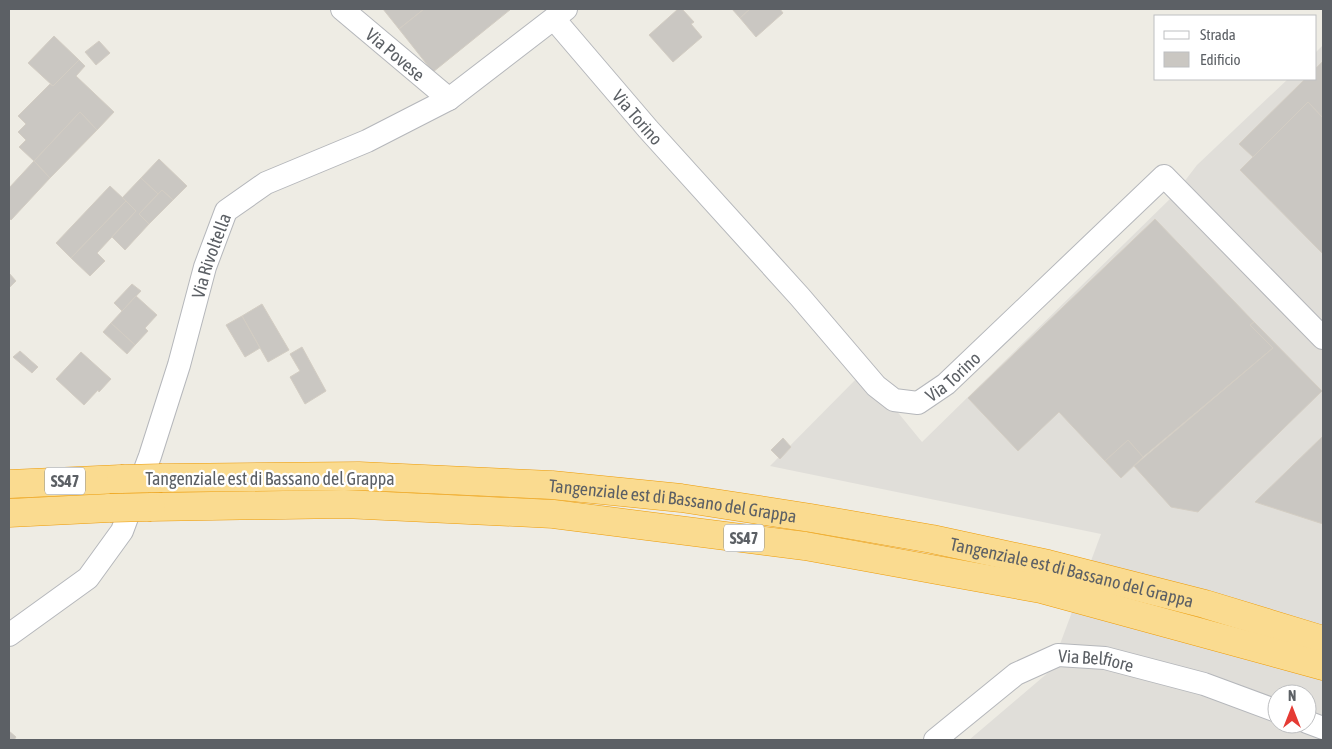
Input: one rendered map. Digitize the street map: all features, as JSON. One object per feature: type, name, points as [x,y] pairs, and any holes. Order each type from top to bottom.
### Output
[{"type":"highway","name":"Tangenziale est di Bassano del Grappa","points":[[9,484],[122,478],[360,476],[552,485],[680,498],[922,537],[1048,564],[1205,604],[1323,640]]},
{"type":"highway","name":"Tangenziale est di Bassano del Grappa","points":[[9,513],[110,508],[344,504],[553,514],[805,546],[1041,589],[1323,666]]},
{"type":"street","name":"Via Povese","points":[[342,9],[448,99]]},
{"type":"street","name":"Via Rivoltella","points":[[9,635],[88,578],[122,531],[150,456],[179,365],[205,267],[226,211],[266,183],[367,141],[448,99],[560,14]]},
{"type":"street","name":"Via Torino","points":[[560,14],[648,129],[800,297],[876,386],[894,400],[918,403],[946,384],[1164,176],[1323,338]]},
{"type":"street","name":"Via Belfiore","points":[[935,740],[1016,674],[1058,656],[1105,658],[1204,684],[1267,707]]},
{"type":"shaded area","points":[[1323,45],[1323,740],[969,740],[1050,671],[1101,534],[770,466],[864,371],[922,442],[1174,195],[1197,165],[1287,80],[1317,80],[1317,51]]},
{"type":"building","points":[[383,9],[424,9],[399,29]]},
{"type":"building","points":[[424,9],[511,9],[433,72],[399,29]]},
{"type":"building","points":[[678,9],[682,9],[694,22],[691,24],[702,37],[673,62],[649,35]]},
{"type":"building","points":[[732,9],[750,9],[740,18]]},
{"type":"building","points":[[750,9],[780,9],[783,13],[756,37],[740,18]]},
{"type":"building","points":[[54,36],[79,60],[53,86],[28,63]]},
{"type":"building","points":[[99,41],[110,53],[96,65],[85,52]]},
{"type":"building","points":[[79,60],[85,66],[76,76],[114,112],[97,130],[80,112],[34,161],[19,147],[26,140],[18,132],[26,124],[18,116],[50,84],[53,86]]},
{"type":"building","points":[[1323,61],[1323,118],[1308,102],[1253,157],[1239,144],[1304,80],[1317,80],[1317,67]]},
{"type":"building","points":[[1308,102],[1323,118],[1323,254],[1240,170]]},
{"type":"building","points":[[80,112],[97,130],[50,178],[34,161]]},
{"type":"building","points":[[159,159],[187,186],[173,200],[162,190],[158,194],[141,178]]},
{"type":"building","points":[[34,161],[50,178],[11,220],[9,218],[9,188]]},
{"type":"building","points":[[141,178],[158,194],[139,214],[149,224],[125,250],[112,237],[136,211],[122,198]]},
{"type":"building","points":[[110,186],[126,201],[71,258],[56,243]]},
{"type":"building","points":[[162,190],[173,200],[149,224],[139,214]]},
{"type":"building","points":[[126,201],[136,211],[97,253],[105,261],[90,276],[71,258]]},
{"type":"building","points":[[1155,219],[1254,322],[1250,325],[1273,348],[1143,457],[1128,440],[1105,461],[1059,412],[1018,451],[968,398]]},
{"type":"building","points":[[9,273],[16,281],[9,288]]},
{"type":"building","points":[[132,284],[141,291],[122,311],[114,303]]},
{"type":"building","points":[[136,296],[157,315],[145,328],[148,331],[135,345],[111,323]]},
{"type":"building","points":[[262,304],[289,350],[268,362],[242,316]]},
{"type":"building","points":[[242,316],[260,348],[245,357],[226,325]]},
{"type":"building","points":[[1254,322],[1322,391],[1198,512],[1171,507],[1134,466],[1273,348],[1250,325]]},
{"type":"building","points":[[111,323],[135,345],[127,354],[103,332]]},
{"type":"building","points":[[302,347],[326,391],[305,404],[290,377],[300,371],[290,354]]},
{"type":"building","points":[[20,351],[38,367],[32,373],[13,357]]},
{"type":"building","points":[[81,352],[111,379],[84,405],[56,379]]},
{"type":"building","points":[[1323,436],[1323,524],[1255,502]]},
{"type":"building","points":[[783,438],[791,447],[780,459],[771,450]]},
{"type":"building","points":[[1128,440],[1143,457],[1121,478],[1105,461]]},
{"type":"building","points":[[9,731],[16,737],[14,740],[9,740]]}]
